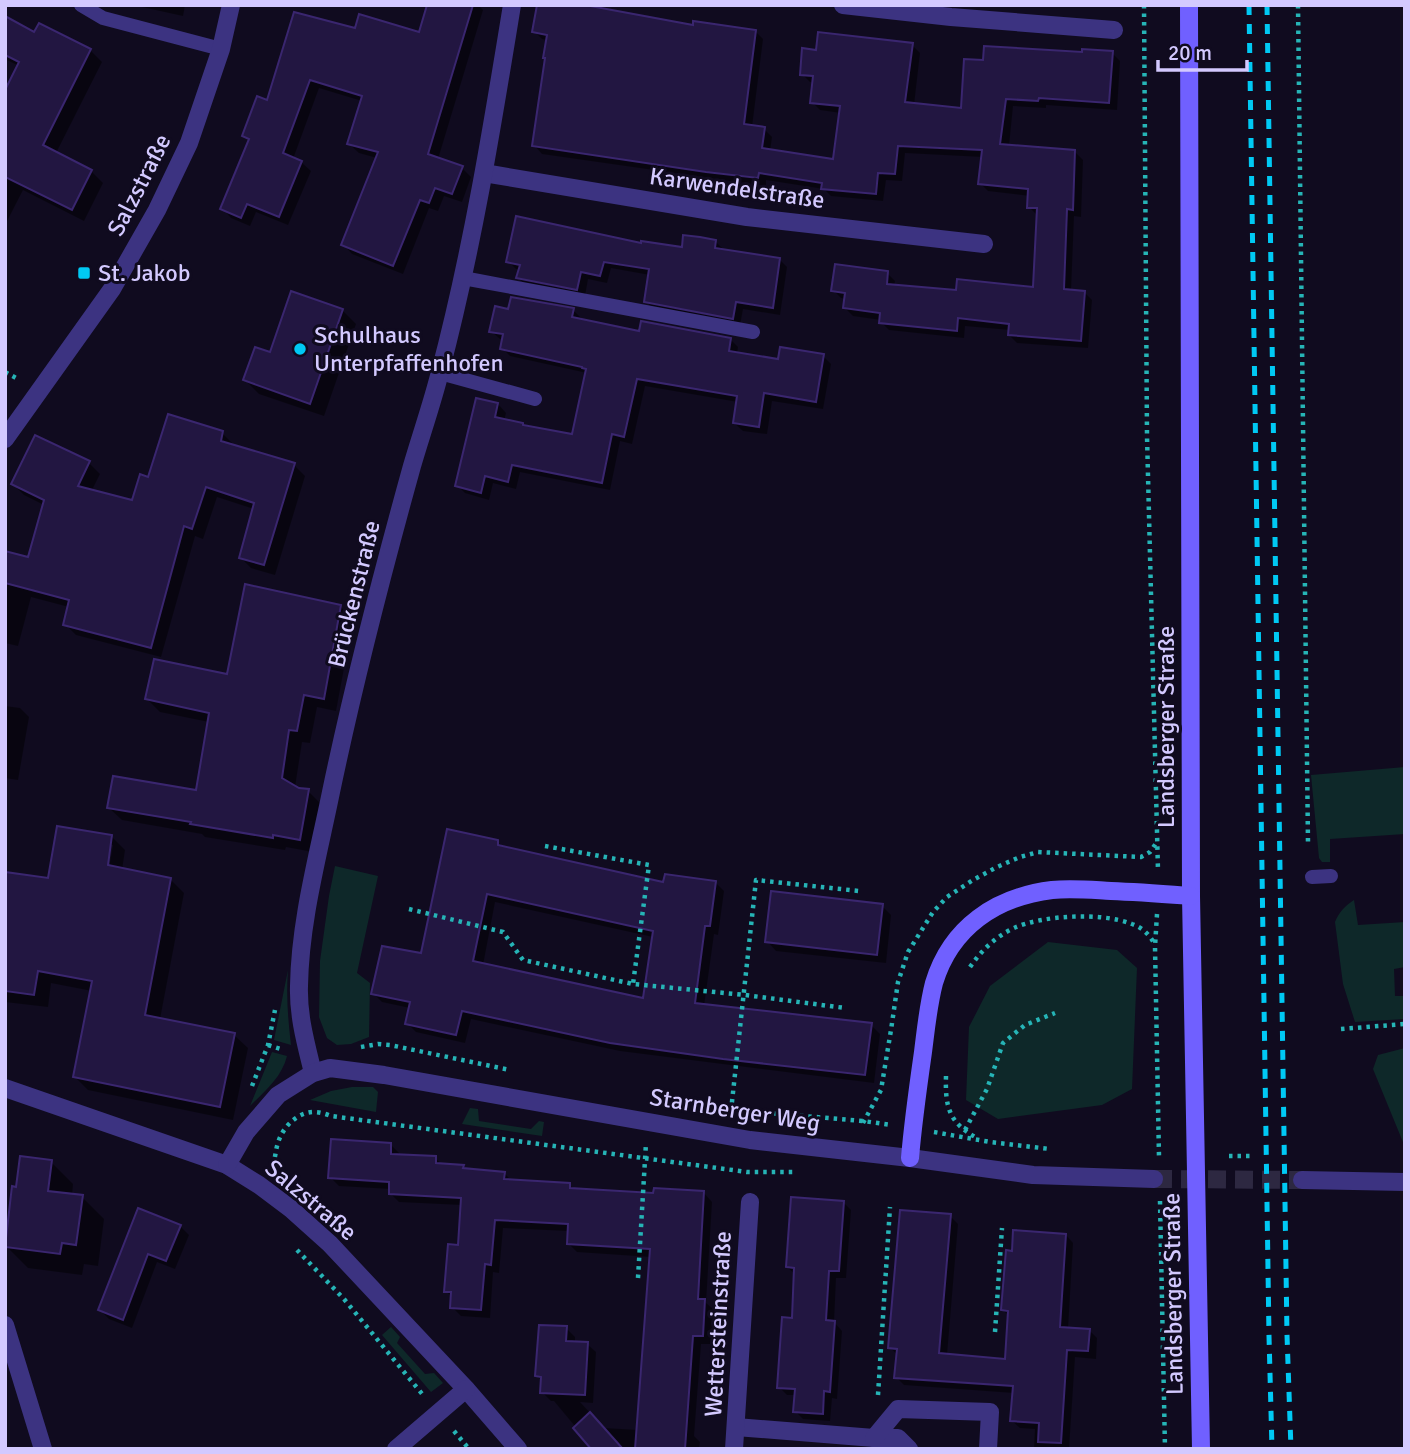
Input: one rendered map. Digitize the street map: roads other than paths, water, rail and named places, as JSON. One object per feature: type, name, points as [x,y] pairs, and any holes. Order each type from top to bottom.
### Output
[{"type":"main road","name":"Landsberger Straße","points":[[1189,5],[1191,896],[1201,1449]]},
{"type":"main road","points":[[910,1158],[929,1007],[935,982],[956,940],[973,922],[1003,903],[1054,890],[1083,889],[1191,896]]},
{"type":"street","name":"Salzstraße","points":[[5,439],[111,289],[157,210],[189,143],[221,49],[231,5]]},
{"type":"street","name":"Brückenstraße","points":[[313,1073],[303,1031],[299,989],[302,937],[337,763],[375,601],[440,373],[463,278],[484,173],[512,5]]},
{"type":"street","points":[[843,5],[951,11],[1114,30]]},
{"type":"street","name":"Karwendelstraße","points":[[484,173],[747,217],[984,244]]},
{"type":"street","name":"Starnberger Weg","points":[[313,1073],[330,1068],[384,1075],[750,1140],[1033,1175],[1158,1180]]},
{"type":"street","points":[[227,1165],[246,1132],[278,1095],[313,1073]]},
{"type":"street","name":"Salzstraße","points":[[5,1088],[227,1165],[259,1185],[292,1209],[330,1244],[466,1389],[518,1449]]},
{"type":"street","points":[[1302,1180],[1405,1182]]},
{"type":"street","name":"Wettersteinstraße","points":[[734,1449],[750,1202]]},
{"type":"street","points":[[5,1325],[43,1449]]},
{"type":"street","points":[[396,1449],[466,1389]]},
{"type":"street","points":[[874,1438],[898,1409],[990,1412],[988,1449]]},
{"type":"street","points":[[736,1427],[898,1438],[909,1449]]},
{"type":"lane","points":[[81,5],[103,18],[221,49]]},
{"type":"lane","points":[[463,278],[753,332]]},
{"type":"lane","points":[[440,373],[536,398]]},
{"type":"lane","points":[[1312,877],[1331,876]]},
{"type":"tunnel","points":[[1154,1179],[1302,1180]]},
{"type":"railway","points":[[1249,5],[1272,1449]]},
{"type":"railway","points":[[1267,5],[1287,1335],[1291,1449]]},
{"type":"place","name":"St. Jakob","points":[[84,273]]},
{"type":"place","name":"Schulhaus Unterpfaffenhofen","points":[[300,349]]}]
